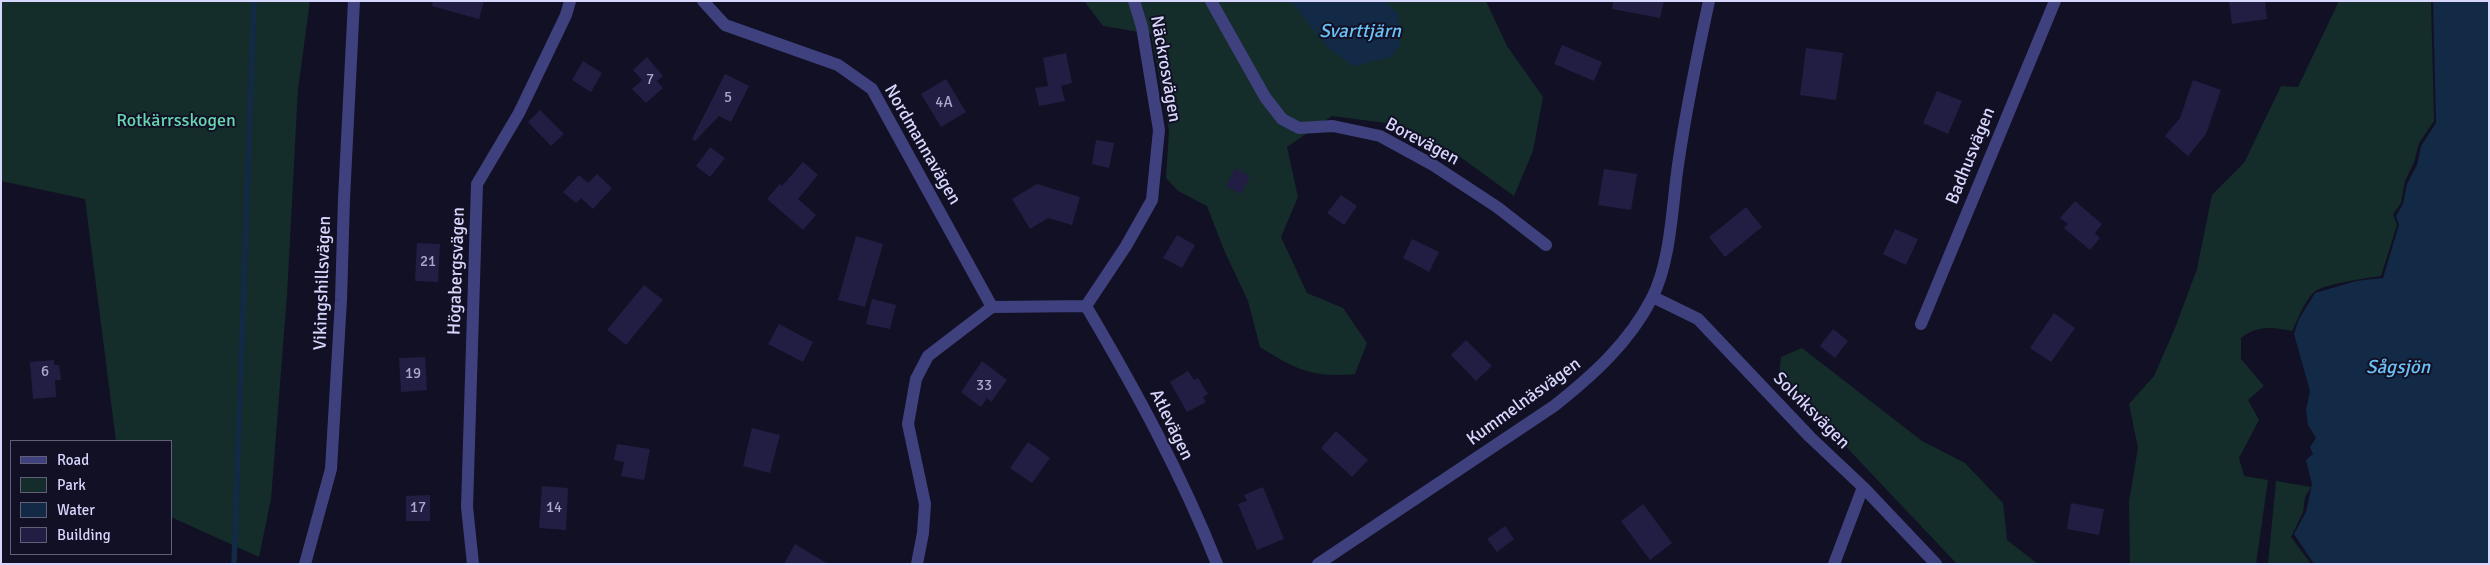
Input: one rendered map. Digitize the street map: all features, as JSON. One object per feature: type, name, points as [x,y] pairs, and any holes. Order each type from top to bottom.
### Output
[{"type":"street","name":"Vikingshillsvägen","points":[[305,564],[331,469],[341,310],[344,199],[354,1]]},
{"type":"street","name":"Högabergsvägen","points":[[473,564],[467,507],[477,184],[519,113],[566,15],[570,1]]},
{"type":"street","name":"Nordmannavägen","points":[[703,1],[725,24],[838,65],[872,90],[992,308]]},
{"type":"street","name":"Näckrosvägen","points":[[1086,306],[1122,254],[1152,200],[1159,130],[1142,27],[1134,1]]},
{"type":"street","name":"Borevägen","points":[[1212,1],[1266,97],[1282,119],[1299,128],[1333,126],[1380,136],[1433,165],[1497,208],[1546,245]]},
{"type":"street","name":"Kummelnäsvägen","points":[[1318,564],[1554,406],[1582,384],[1616,351],[1636,326],[1653,297],[1666,249],[1688,95],[1710,1]]},
{"type":"street","name":"Badhusvägen","points":[[1921,324],[2055,1]]},
{"type":"street","name":"Solviksvägen","points":[[1653,297],[1698,319],[1810,437],[1863,487],[1936,564]]},
{"type":"street","points":[[918,564],[925,504],[908,424],[916,379],[928,356],[992,308],[1086,306]]},
{"type":"street","name":"Atlevägen","points":[[1086,306],[1129,379],[1204,530],[1217,564]]},
{"type":"street","points":[[1834,564],[1863,487]]},
{"type":"green space","name":"Rotkärrsskogen","points":[[1,1],[310,1],[298,89],[287,295],[271,499],[259,557],[172,517],[172,440],[116,440],[85,199],[1,181]]},
{"type":"green space","points":[[1084,1],[1486,1],[1507,46],[1543,97],[1533,151],[1514,196],[1452,151],[1386,123],[1332,116],[1287,147],[1298,197],[1281,237],[1307,293],[1343,308],[1367,343],[1355,374],[1327,375],[1304,370],[1260,347],[1248,301],[1224,250],[1207,206],[1178,191],[1166,178],[1169,130],[1151,34],[1103,26]]},
{"type":"green space","points":[[2339,1],[2431,1],[2434,121],[2419,143],[2414,162],[2405,181],[2401,203],[2393,214],[2397,225],[2381,276],[2325,287],[2313,293],[2306,302],[2292,331],[2265,328],[2253,331],[2241,338],[2241,359],[2264,386],[2248,400],[2259,420],[2239,458],[2244,476],[2268,480],[2256,564],[2130,564],[2129,501],[2138,448],[2129,404],[2154,376],[2175,328],[2197,269],[2212,195],[2244,163],[2281,86],[2298,87]]},
{"type":"green space","points":[[1802,348],[1922,441],[1965,463],[2003,503],[2007,540],[2038,564],[1957,564],[1779,376],[1781,357]]},
{"type":"green space","points":[[2276,481],[2311,487],[2305,497],[2303,512],[2291,537],[2311,564],[2268,564]]},
{"type":"water","name":"Svarttjärn","points":[[1291,1],[1384,1],[1398,14],[1400,45],[1391,57],[1353,66],[1327,47]]},
{"type":"water","name":"Sågsjön","points":[[2433,1],[2489,1],[2489,564],[2314,564],[2294,534],[2306,512],[2312,484],[2306,460],[2313,454],[2310,447],[2316,438],[2308,425],[2306,410],[2310,391],[2294,334],[2299,319],[2315,293],[2356,281],[2383,278],[2399,225],[2396,216],[2403,204],[2407,184],[2417,165],[2421,146],[2436,123]]},
{"type":"building","points":[[433,1],[484,1],[479,19],[432,6]]},
{"type":"building","points":[[1613,1],[1664,1],[1660,18],[1612,9]]},
{"type":"building","points":[[2229,1],[2265,1],[2267,19],[2232,24]]},
{"type":"building","points":[[1562,45],[1602,62],[1594,81],[1554,64]]},
{"type":"building","points":[[1806,48],[1843,53],[1836,100],[1800,95]]},
{"type":"building","points":[[1066,53],[1072,83],[1061,86],[1065,101],[1039,106],[1035,88],[1048,86],[1043,58]]},
{"type":"building","points":[[647,57],[663,76],[657,81],[663,88],[646,103],[632,89],[642,80],[633,70]]},
{"type":"building","points":[[583,61],[602,73],[591,92],[572,80]]},
{"type":"building","points":[[725,74],[749,86],[731,122],[719,116],[695,141],[692,139]]},
{"type":"building","points":[[946,79],[966,112],[941,127],[921,94]]},
{"type":"building","points":[[2193,80],[2221,90],[2206,134],[2188,156],[2165,136],[2180,118]]},
{"type":"building","points":[[1937,91],[1962,101],[1948,134],[1923,123]]},
{"type":"building","points":[[540,110],[564,134],[551,146],[528,122]]},
{"type":"building","points":[[1096,140],[1114,143],[1109,168],[1092,164]]},
{"type":"building","points":[[710,147],[725,158],[710,177],[696,166]]},
{"type":"building","points":[[803,162],[818,175],[798,199],[816,215],[803,230],[767,199],[780,184],[782,186]]},
{"type":"building","points":[[1235,168],[1250,176],[1241,194],[1226,186]]},
{"type":"building","points":[[1604,169],[1637,174],[1631,210],[1598,205]]},
{"type":"building","points":[[597,174],[612,188],[593,209],[581,198],[576,203],[563,192],[579,175],[588,183]]},
{"type":"building","points":[[1037,184],[1080,197],[1072,225],[1048,218],[1030,229],[1012,199]]},
{"type":"building","points":[[1341,195],[1357,206],[1344,225],[1327,213]]},
{"type":"building","points":[[2075,201],[2102,224],[2095,233],[2100,238],[2090,250],[2064,228],[2068,224],[2060,218]]},
{"type":"building","points":[[1746,207],[1762,227],[1725,257],[1709,237]]},
{"type":"building","points":[[1895,229],[1918,239],[1906,265],[1883,254]]},
{"type":"building","points":[[1177,235],[1195,245],[1182,268],[1163,258]]},
{"type":"building","points":[[856,236],[883,244],[865,307],[838,300]]},
{"type":"building","points":[[1412,239],[1439,252],[1429,272],[1403,258]]},
{"type":"building","points":[[417,243],[440,244],[438,282],[415,281]]},
{"type":"building","points":[[644,285],[663,300],[626,345],[607,330]]},
{"type":"building","points":[[872,299],[896,305],[890,329],[866,324]]},
{"type":"building","points":[[2054,313],[2075,328],[2051,362],[2030,348]]},
{"type":"building","points":[[779,324],[813,342],[803,362],[768,344]]},
{"type":"building","points":[[1833,329],[1848,341],[1835,358],[1820,346]]},
{"type":"building","points":[[1466,340],[1492,366],[1476,381],[1451,355]]},
{"type":"building","points":[[425,357],[427,390],[401,392],[399,358]]},
{"type":"building","points":[[54,360],[54,365],[59,365],[61,380],[55,380],[56,397],[33,399],[30,362]]},
{"type":"building","points":[[982,361],[1007,380],[991,402],[987,398],[981,407],[961,392]]},
{"type":"building","points":[[1188,371],[1194,380],[1198,378],[1208,394],[1203,397],[1206,402],[1187,412],[1170,382]]},
{"type":"building","points":[[752,428],[780,435],[770,473],[743,466]]},
{"type":"building","points":[[1336,431],[1368,460],[1352,477],[1321,448]]},
{"type":"building","points":[[1028,442],[1050,458],[1032,483],[1010,468]]},
{"type":"building","points":[[617,444],[650,449],[644,480],[621,476],[624,462],[614,460]]},
{"type":"building","points":[[542,486],[568,488],[566,530],[539,528]]},
{"type":"building","points":[[1263,487],[1284,539],[1257,550],[1238,504],[1247,501],[1244,495]]},
{"type":"building","points":[[430,495],[430,521],[406,521],[406,496]]},
{"type":"building","points":[[2071,503],[2104,509],[2099,535],[2067,529]]},
{"type":"building","points":[[1643,504],[1672,543],[1650,560],[1621,521]]},
{"type":"building","points":[[1505,526],[1514,539],[1497,552],[1487,539]]},
{"type":"building","points":[[795,544],[828,564],[784,564]]},
{"type":"waterway","points":[[234,564],[254,1]]}]
